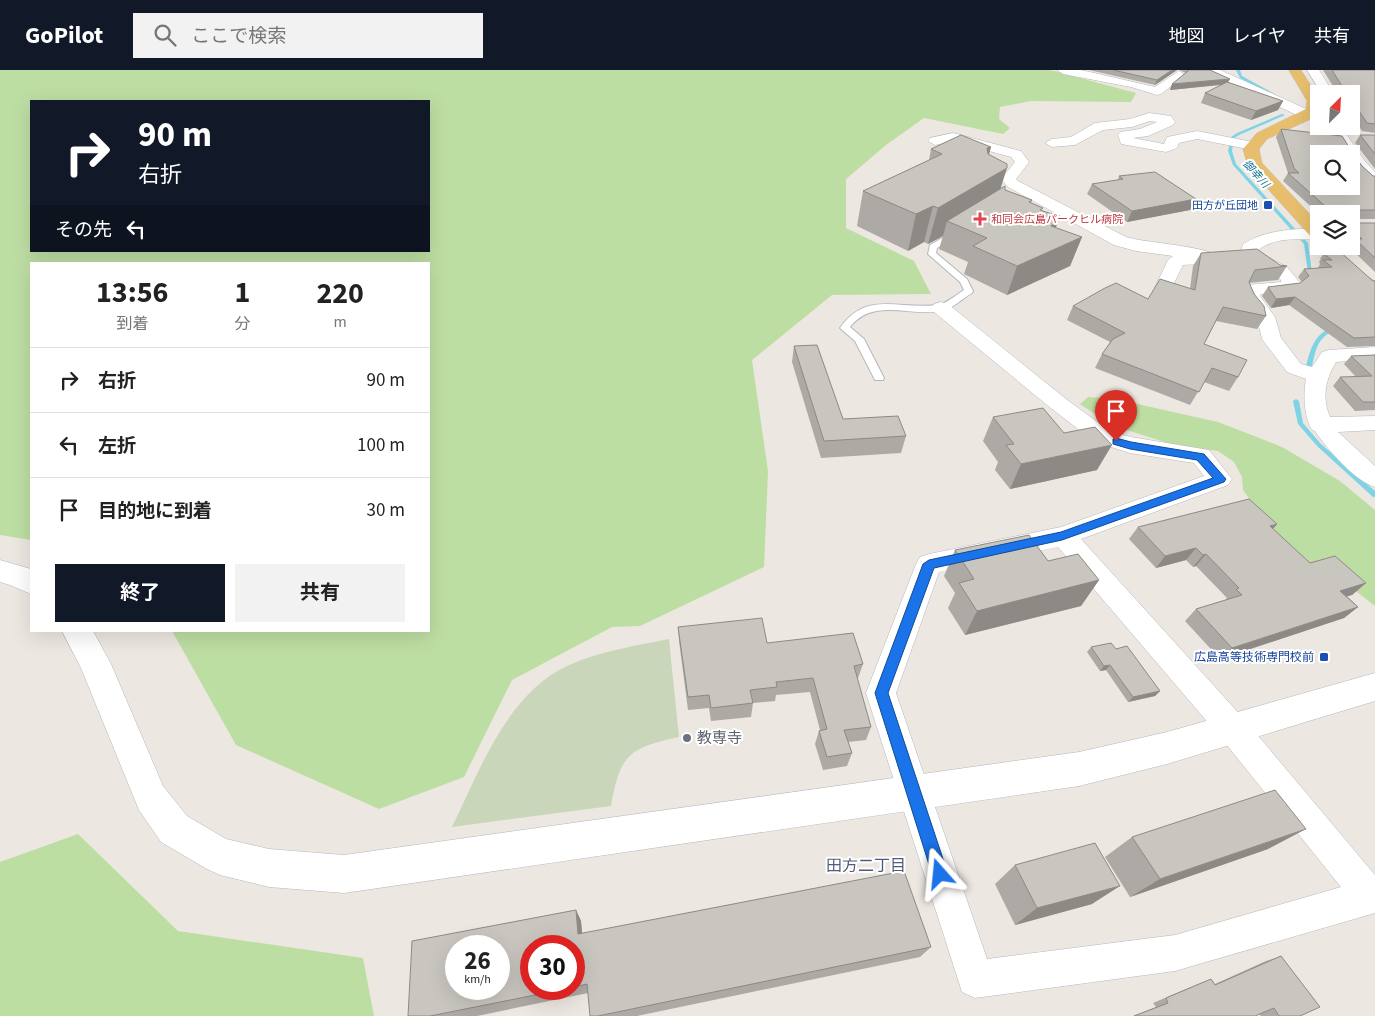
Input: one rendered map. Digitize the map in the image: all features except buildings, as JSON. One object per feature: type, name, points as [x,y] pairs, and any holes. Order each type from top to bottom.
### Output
[{"type":"main road","points":[[1295,70],[1314,101],[1313,110],[1308,115],[1262,136],[1251,149],[1254,164],[1310,223]]},
{"type":"street","points":[[1063,70],[1102,77],[1157,91],[1184,76],[1166,72]]},
{"type":"street","points":[[1102,77],[1113,70]]},
{"type":"street","points":[[1312,70],[1322,85]]},
{"type":"street","points":[[1209,76],[1248,89],[1308,115]]},
{"type":"street","points":[[1052,143],[1075,141],[1100,126],[1132,123],[1155,116],[1166,119],[1168,122],[1143,133],[1125,135],[1126,141],[1166,148],[1172,145],[1172,140],[1197,135],[1253,146]]},
{"type":"street","points":[[1340,135],[1359,163],[1375,181]]},
{"type":"street","points":[[935,141],[953,137],[1016,154],[1022,162],[1008,179],[1013,184],[1120,241],[1136,246],[1199,254],[1211,258]]},
{"type":"street","points":[[1250,254],[1249,248],[1255,243],[1290,233],[1310,230]]},
{"type":"street","points":[[1164,287],[1177,260],[1245,256],[1250,254],[1280,269],[1290,277],[1292,284],[1282,287],[1253,289],[1251,296],[1256,306],[1266,317],[1272,339],[1294,368],[1318,376]]},
{"type":"street","points":[[940,308],[1103,437],[1130,445],[1201,456],[1220,479],[1062,536],[929,564],[881,693],[975,979],[1176,953],[1373,896],[1233,729],[1062,536]]},
{"type":"street","points":[[1375,354],[1329,356],[1318,376],[1314,404],[1320,425],[1334,441],[1375,478]]},
{"type":"street","points":[[1320,425],[1375,422]]},
{"type":"street","points":[[0,571],[18,575],[30,582]]},
{"type":"street","points":[[78,632],[95,664],[151,798],[174,830],[220,856],[269,868],[344,874],[1079,769],[1167,748],[1375,687]]},
{"type":"lane","points":[[879,378],[859,339],[844,328],[854,316],[868,308],[940,308],[969,291],[964,281],[932,254],[933,247],[937,243],[961,231]]},
{"type":"green space","points":[[0,70],[1050,70],[1136,93],[1131,102],[1031,101],[1000,107],[999,119],[1010,128],[1003,134],[924,118],[886,145],[846,179],[846,228],[914,261],[931,294],[832,295],[752,360],[768,471],[764,567],[640,626],[612,627],[512,680],[464,777],[379,809],[236,745],[173,632],[430,632],[430,262],[30,262],[30,540],[0,535]]},
{"type":"green space","points":[[1088,397],[1115,399],[1218,422],[1282,447],[1340,481],[1375,510],[1375,606],[1323,566],[1308,564],[1283,546],[1243,490],[1242,477],[1234,462],[1218,451],[1174,445],[1111,425],[1080,404]]},
{"type":"green space","points":[[669,639],[679,737],[649,745],[630,756],[623,764],[618,775],[611,806],[452,827],[498,735],[528,694],[547,678],[581,660],[618,649]]},
{"type":"green space","points":[[78,834],[178,931],[363,958],[374,1016],[0,1016],[0,862]]},
{"type":"waterway","name":"御幸川","points":[[1238,70],[1241,77],[1289,103]]},
{"type":"waterway","name":"御幸川","points":[[1283,115],[1232,138],[1230,151],[1234,164],[1306,244],[1310,273],[1313,276]]},
{"type":"waterway","name":"御幸川","points":[[1309,366],[1316,343],[1322,335],[1333,329]]},
{"type":"waterway","name":"御幸川","points":[[1296,401],[1300,423],[1319,445],[1375,495]]},
{"type":"place","name":"田方が丘団地","points":[[1268,205]]},
{"type":"place","name":"和同会広島パークヒル病院","points":[[980,219]]},
{"type":"place","name":"広島高等技術専門校前","points":[[1324,657]]},
{"type":"place","name":"教専寺","points":[[687,738]]},
{"type":"district","name":"田方二丁目","points":[[866,866]]},
{"type":"route","points":[[940,874],[881,693],[929,564],[1062,536],[1220,479],[1201,456],[1130,445],[1116,441]]}]
